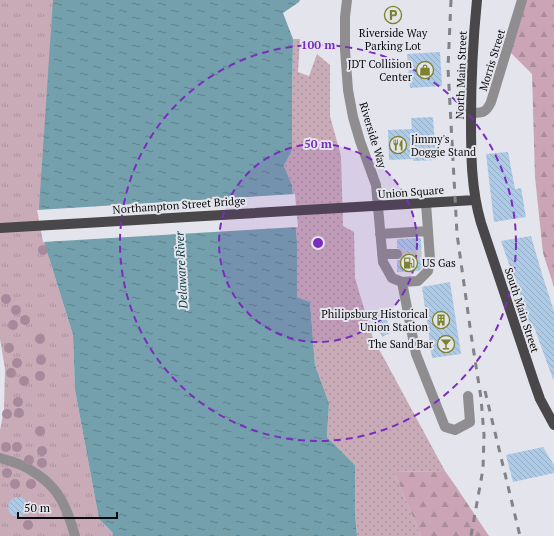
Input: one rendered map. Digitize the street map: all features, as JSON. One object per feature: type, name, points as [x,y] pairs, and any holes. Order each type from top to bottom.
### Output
[{"type":"main road","name":"North Main Street","points":[[475,200],[472,166],[471,114],[472,70],[477,0]]},
{"type":"main road","name":"Union Square","points":[[348,207],[475,200]]},
{"type":"main road","name":"South Main Street","points":[[475,200],[534,382],[542,404],[554,425]]},
{"type":"main road","name":"Northampton Street Bridge","points":[[0,228],[348,207]]},
{"type":"street","name":"Riverside Way","points":[[347,0],[345,17],[345,50],[348,90],[353,117],[360,142],[376,185],[383,262],[392,278],[402,282]]},
{"type":"street","name":"Morris Street","points":[[471,114],[484,112],[491,102],[522,0]]},
{"type":"street","points":[[426,203],[428,231],[426,254],[430,259],[428,271],[418,281],[402,282],[416,354],[444,427],[455,430],[470,422],[468,396]]},
{"type":"street","points":[[380,234],[428,231]]},
{"type":"street","points":[[382,254],[397,254]]},
{"type":"street","points":[[0,458],[20,464],[51,486],[60,497],[75,536]]},
{"type":"green space","points":[[0,0],[68,0],[49,258],[73,335],[75,390],[99,519],[113,533],[113,536],[0,536],[0,430],[4,409],[5,369],[0,339]]},
{"type":"green space","points":[[526,0],[554,0],[554,287],[543,253],[535,177],[532,74],[509,51]]},
{"type":"green space","points":[[293,39],[300,39],[298,72],[309,76],[317,54],[330,65],[330,116],[341,156],[343,226],[354,232],[355,278],[373,338],[445,471],[394,472],[421,536],[357,536],[355,512],[355,465],[327,437],[329,403],[315,365],[310,302],[297,297],[297,242],[292,185],[284,166],[292,150]]},
{"type":"green space","points":[[445,471],[489,536],[421,536],[394,472]]},
{"type":"water","name":"Delaware River","points":[[53,0],[300,0],[283,13],[293,39],[292,150],[284,166],[292,185],[297,242],[297,297],[310,302],[315,365],[329,403],[327,437],[355,465],[355,512],[357,536],[113,536],[113,533],[99,519],[75,390],[73,335],[45,245],[39,208]]},
{"type":"pier","points":[[295,194],[298,227],[43,242],[37,210]]},
{"type":"building","name":"JDT Collision Center","points":[[440,52],[442,86],[410,88],[407,54]]},
{"type":"building","points":[[433,117],[436,160],[389,160],[388,130],[412,129],[411,118]]},
{"type":"building","points":[[508,152],[515,189],[521,188],[526,217],[494,222],[486,154]]},
{"type":"building","points":[[531,236],[554,311],[554,379],[534,327],[531,328],[501,241]]},
{"type":"building","name":"US Gas","points":[[421,238],[422,268],[419,271],[397,272],[397,260],[402,258],[403,254],[401,249],[397,248],[397,239]]},
{"type":"building","name":"Philipsburg Historical Union Station","points":[[450,282],[461,354],[432,358],[422,287]]},
{"type":"building","points":[[382,310],[392,332],[382,337],[372,315]]},
{"type":"building","points":[[543,447],[554,465],[554,473],[513,482],[506,455]]},
{"type":"building","points":[[18,497],[25,500],[28,507],[25,514],[18,517],[11,514],[8,507],[11,500]]},
{"type":"tunnel","points":[[397,254],[421,254]]},
{"type":"railway","points":[[451,0],[448,68],[457,234],[481,398],[484,435],[483,469],[471,536]]},
{"type":"railway","points":[[485,391],[520,536]]},
{"type":"place","name":"Riverside Way Parking Lot","points":[[393,15]]},
{"type":"place","name":"JDT Collision Center","points":[[425,70]]},
{"type":"place","name":"Jimmy's Doggie Stand","points":[[398,145]]},
{"type":"place","name":"US Gas","points":[[409,263]]},
{"type":"place","name":"Philipsburg Historical Union Station","points":[[441,320]]},
{"type":"place","name":"The Sand Bar","points":[[446,344]]}]
